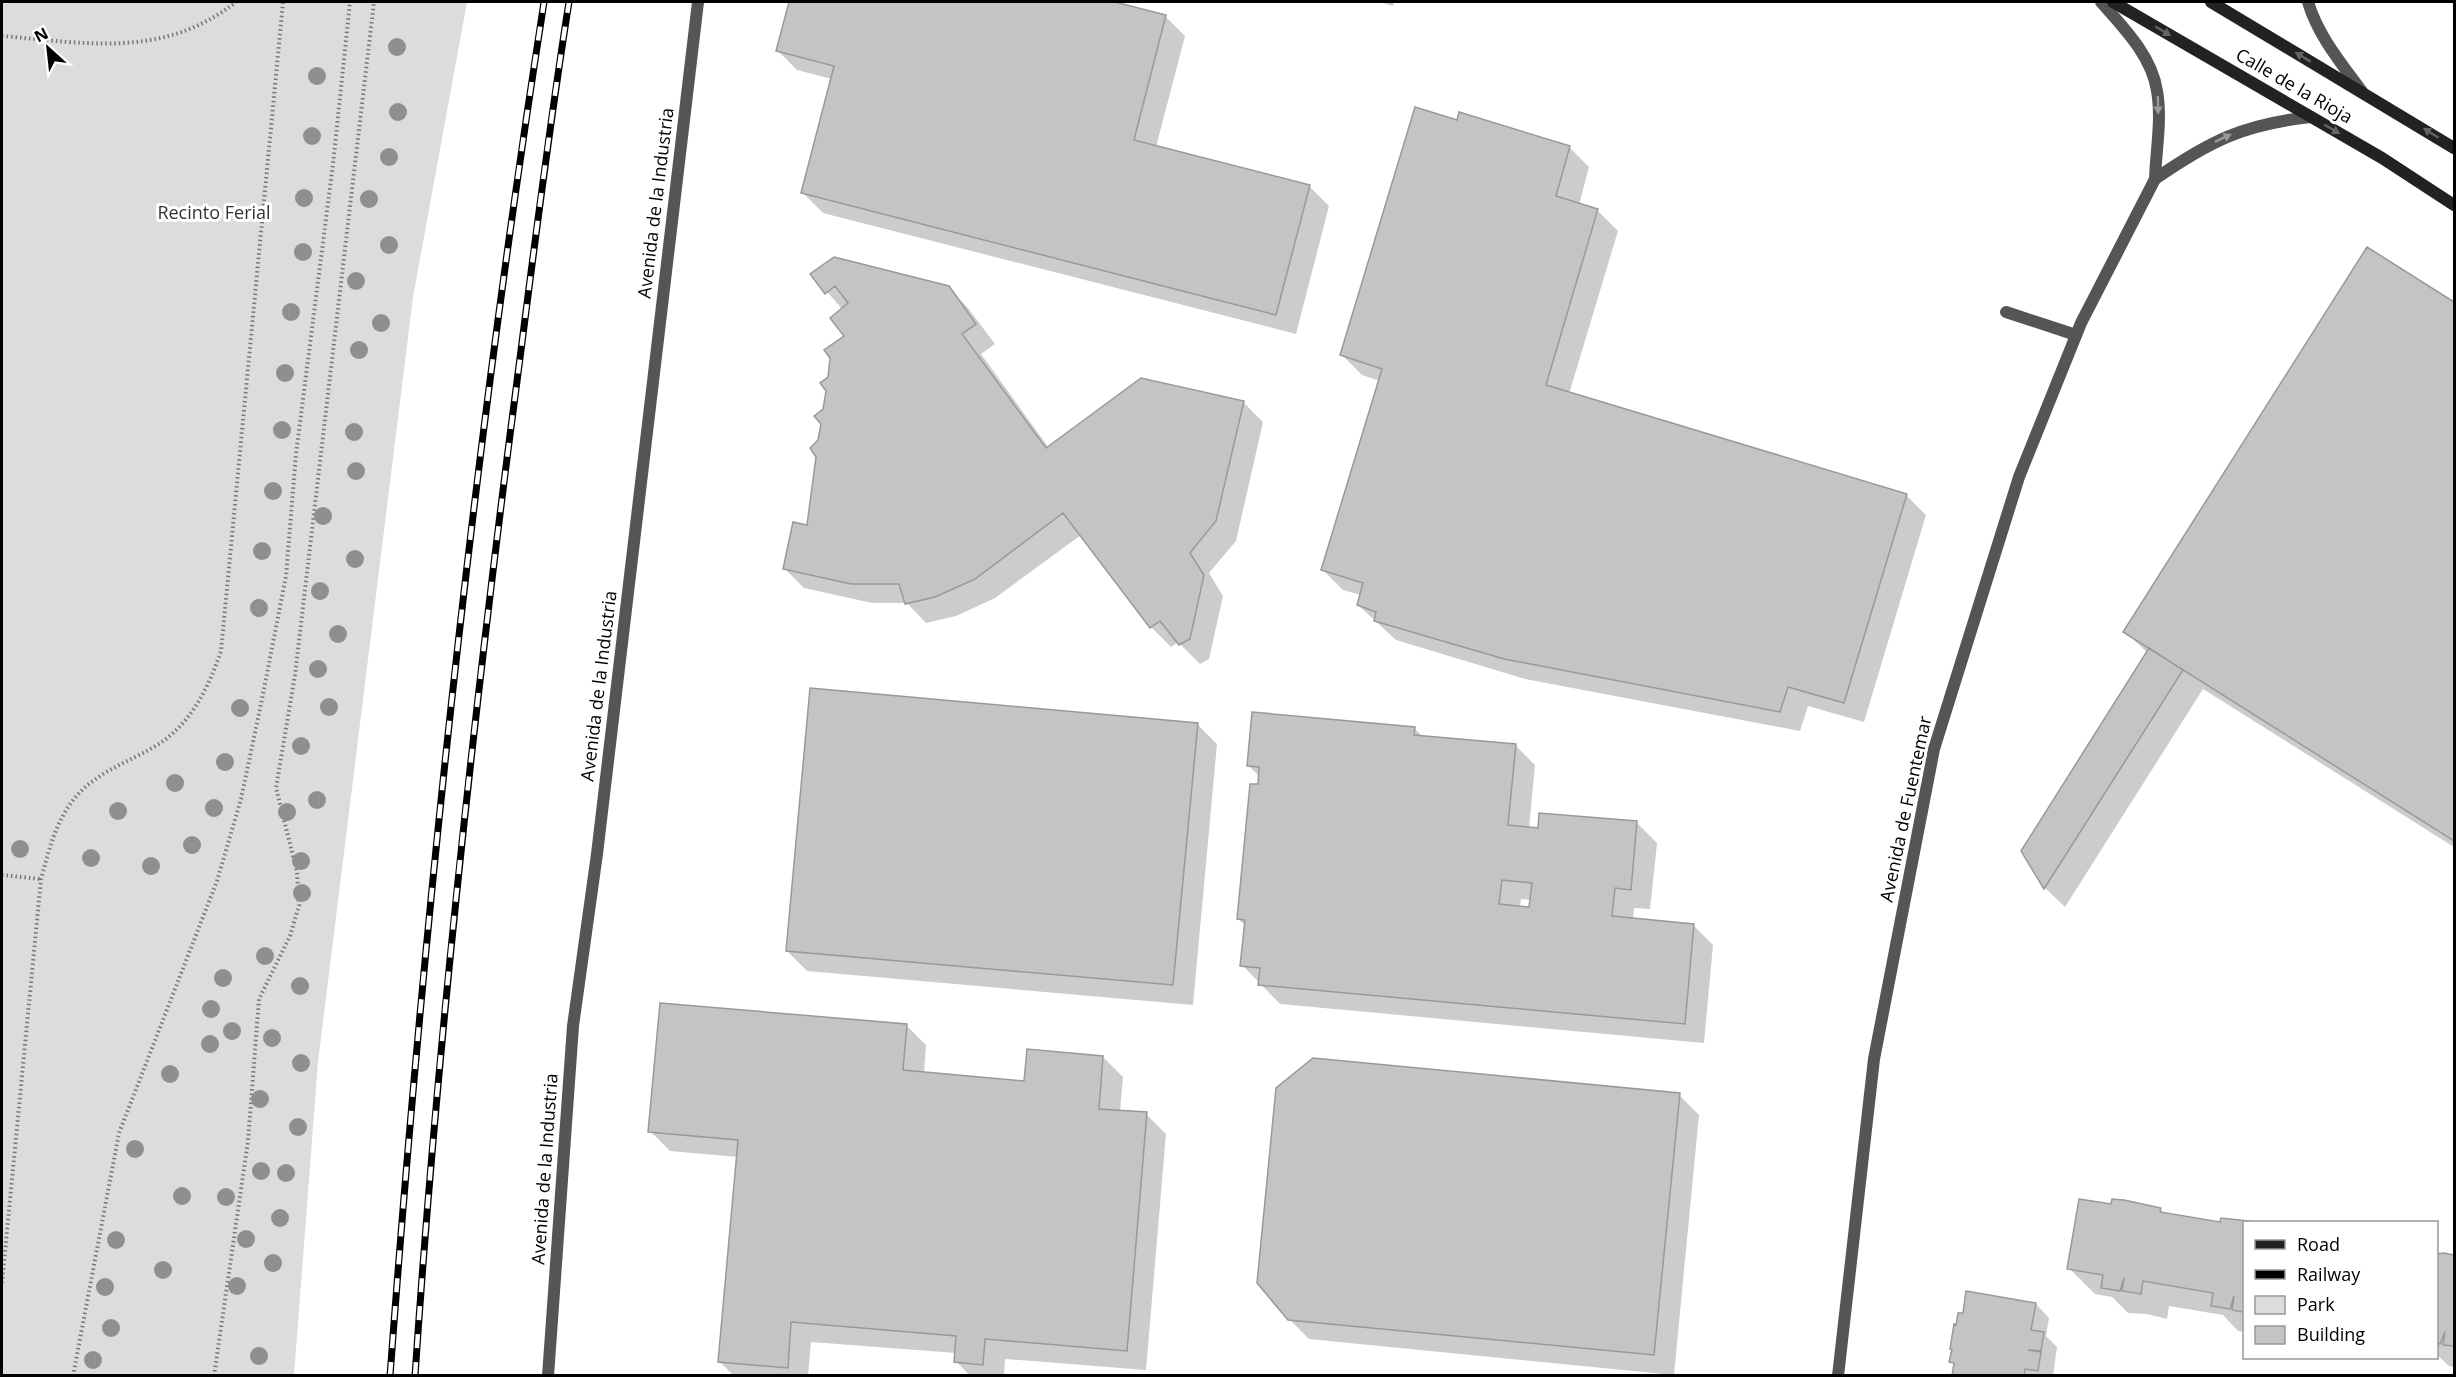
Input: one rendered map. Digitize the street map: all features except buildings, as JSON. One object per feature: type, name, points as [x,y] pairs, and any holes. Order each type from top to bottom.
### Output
[{"type":"main road","name":"Calle de la Rioja","points":[[2113,2],[2382,158],[2454,205]]},
{"type":"main road","name":"Calle de la Rioja","points":[[2211,2],[2454,148]]},
{"type":"street","name":"Avenida de la Industria","points":[[548,1376],[573,1026],[597,854],[698,2]]},
{"type":"street","points":[[2101,2],[2126,31],[2150,66],[2157,90],[2155,179]]},
{"type":"street","points":[[2308,2],[2313,18],[2329,46],[2363,93]]},
{"type":"street","points":[[2155,179],[2200,148],[2235,132],[2267,122],[2311,117]]},
{"type":"street","name":"Avenida de Fuentemar","points":[[1838,1376],[1874,1059],[1934,749],[2019,477],[2076,335],[2155,179]]},
{"type":"street","points":[[2006,312],[2076,335]]},
{"type":"path","points":[[2,36],[120,45],[183,32],[219,15],[236,2]]},
{"type":"path","points":[[2,1283],[41,879],[54,834],[75,798],[87,785],[172,734],[201,697],[221,651],[283,2]]},
{"type":"path","points":[[73,1376],[119,1133],[217,881],[241,799],[261,704],[286,576],[296,454],[333,164],[350,2]]},
{"type":"path","points":[[214,1376],[248,1141],[259,999],[290,936],[299,905],[297,872],[276,788],[295,675],[374,2]]},
{"type":"path","points":[[2,875],[41,879]]},
{"type":"green space","name":"Recinto Ferial","points":[[2,2],[467,2],[413,297],[318,1062],[294,1375],[2,1375]]},
{"type":"railway","points":[[390,1376],[418,1031],[453,687],[495,344],[544,2]]},
{"type":"railway","points":[[415,1376],[444,1022],[481,670],[545,164],[569,2]]}]
